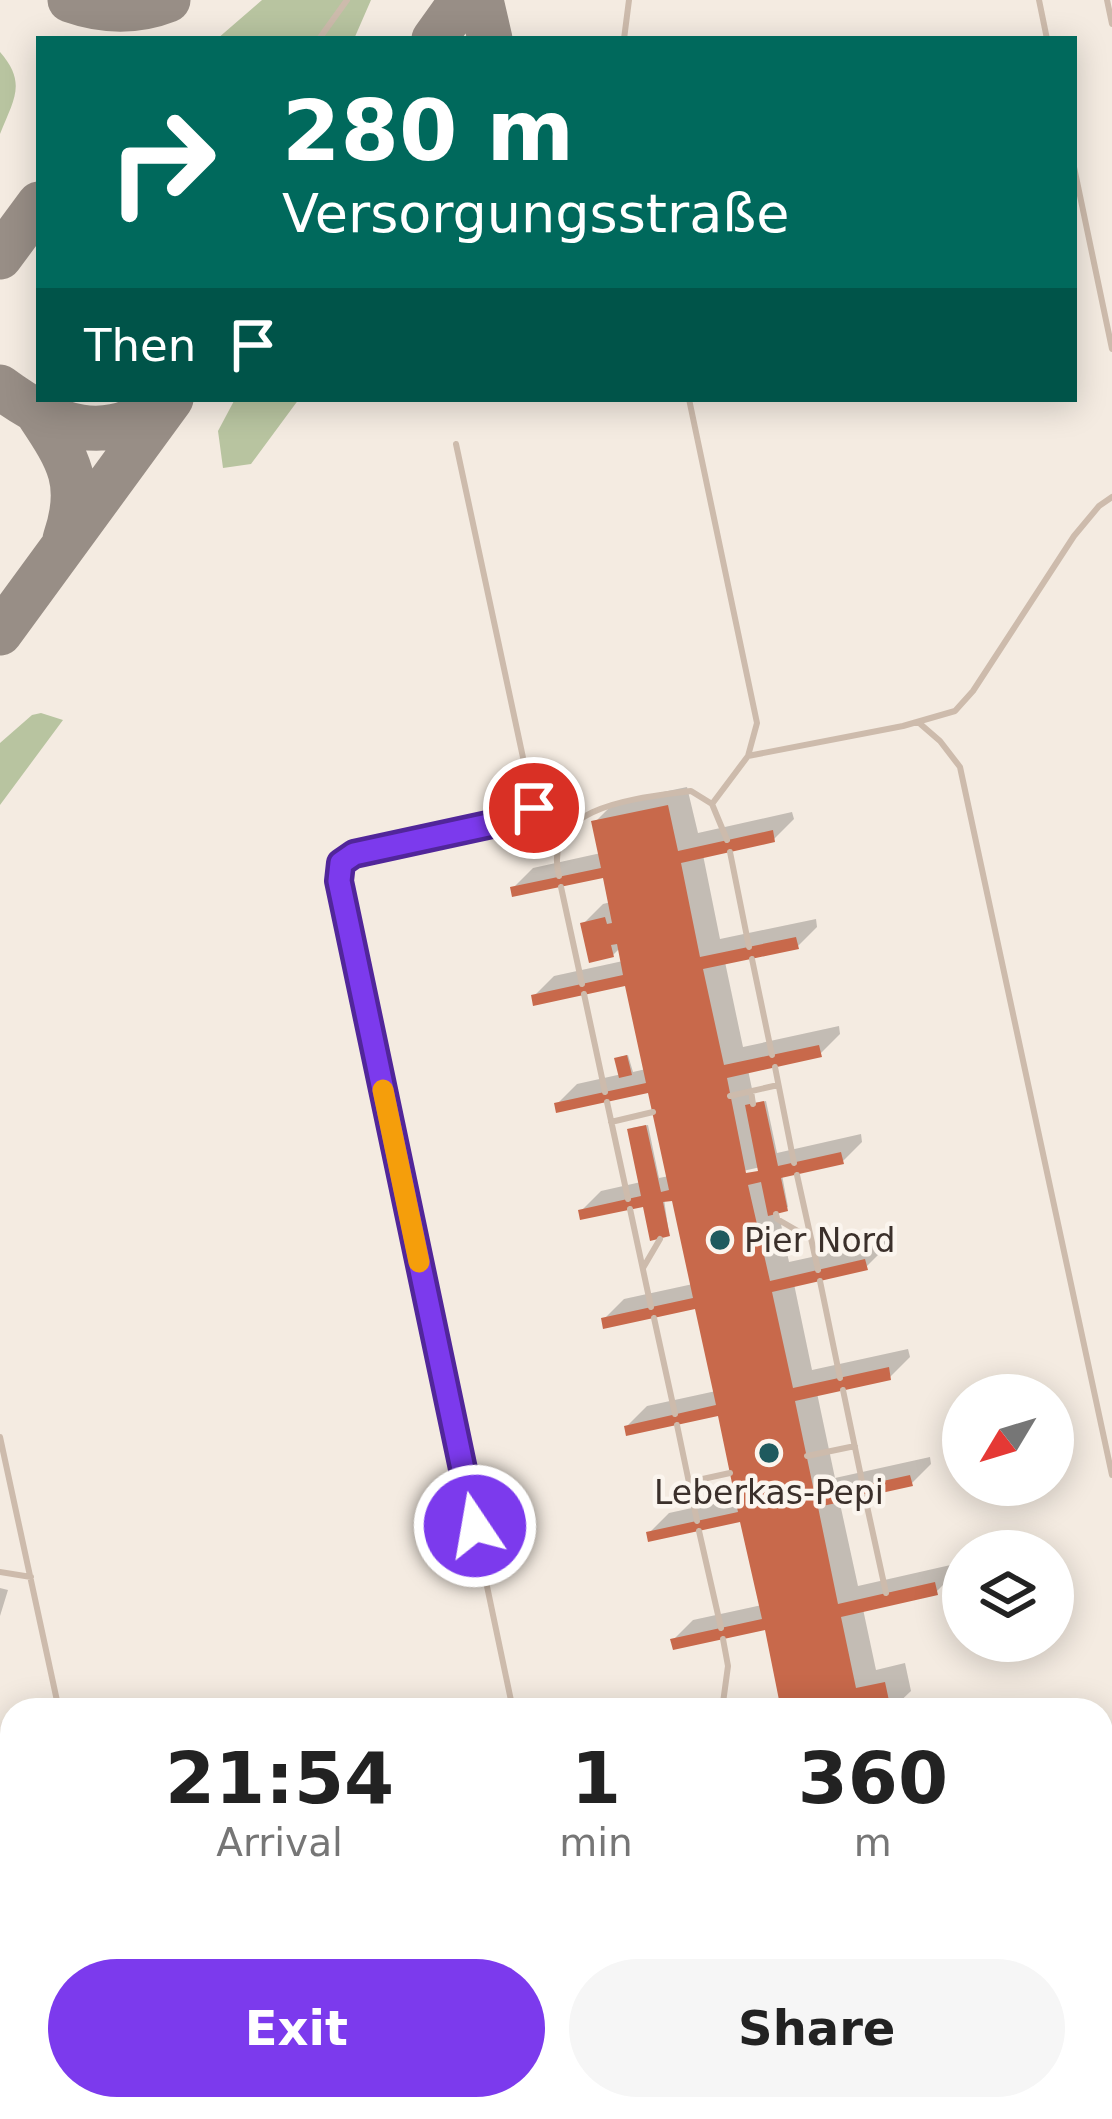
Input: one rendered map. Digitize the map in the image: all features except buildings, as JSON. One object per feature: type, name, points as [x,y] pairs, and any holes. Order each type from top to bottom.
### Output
[{"type":"lane","points":[[321,36],[347,0]]},
{"type":"lane","points":[[624,36],[629,0]]},
{"type":"lane","points":[[1039,0],[1046,36]]},
{"type":"lane","points":[[1107,0],[1112,24]]},
{"type":"lane","points":[[1077,181],[1112,349]]},
{"type":"lane","points":[[689,402],[757,724],[748,756],[712,804]]},
{"type":"lane","points":[[456,444],[534,808],[563,833]]},
{"type":"lane","points":[[748,756],[918,722],[955,710],[973,691],[1074,536],[1112,497]]},
{"type":"lane","points":[[918,722],[940,740],[960,767],[1112,1474]]},
{"type":"lane","points":[[559,877],[555,862],[563,833],[590,812],[658,796],[692,791],[712,804],[727,840]]},
{"type":"lane","points":[[510,1698],[339,881],[341,863],[354,854],[520,818],[534,808]]},
{"type":"lane","points":[[730,852],[749,947]]},
{"type":"lane","points":[[561,887],[582,984]]},
{"type":"lane","points":[[752,959],[772,1055]]},
{"type":"lane","points":[[584,994],[605,1092]]},
{"type":"lane","points":[[775,1067],[794,1163]]},
{"type":"lane","points":[[730,1096],[778,1085]]},
{"type":"lane","points":[[751,1091],[753,1104]]},
{"type":"lane","points":[[607,1102],[628,1199]]},
{"type":"lane","points":[[611,1121],[652,1112]]},
{"type":"lane","points":[[632,1117],[635,1128]]},
{"type":"lane","points":[[796,1174],[818,1270]]},
{"type":"lane","points":[[631,1210],[651,1307]]},
{"type":"lane","points":[[776,1214],[810,1238]]},
{"type":"lane","points":[[643,1268],[659,1239]]},
{"type":"lane","points":[[820,1281],[840,1378]]},
{"type":"lane","points":[[654,1318],[675,1414]]},
{"type":"lane","points":[[843,1390],[863,1486]]},
{"type":"lane","points":[[677,1425],[697,1521]]},
{"type":"lane","points":[[0,1437],[56,1698]]},
{"type":"lane","points":[[807,1456],[855,1447]]},
{"type":"lane","points":[[689,1482],[730,1473]]},
{"type":"lane","points":[[865,1497],[886,1593]]},
{"type":"lane","points":[[699,1531],[721,1628]]},
{"type":"lane","points":[[0,1572],[31,1577]]},
{"type":"lane","points":[[723,1639],[728,1666],[724,1698]]},
{"type":"green space","points":[[262,0],[371,0],[355,36],[220,36]]},
{"type":"green space","points":[[0,52],[16,82],[0,134]]},
{"type":"green space","points":[[233,402],[297,402],[251,464],[223,468],[218,431]]},
{"type":"green space","points":[[32,715],[63,720],[0,805],[0,743]]},
{"type":"taxiway","points":[[70,0],[119,9],[168,0]]},
{"type":"taxiway","points":[[436,36],[462,0]]},
{"type":"taxiway","points":[[481,0],[489,36]]},
{"type":"taxiway","points":[[0,257],[36,208]]},
{"type":"taxiway","points":[[0,387],[40,413],[81,427],[122,425],[164,402]]},
{"type":"taxiway","points":[[0,633],[169,402]]},
{"type":"taxiway","points":[[39,415],[65,460],[73,487],[65,539]]},
{"type":"slow traffic","points":[[383,1090],[419,1262]]},
{"type":"place","name":"Pier Nord","points":[[720,1240]]},
{"type":"place","name":"Leberkas-Pepi","points":[[769,1453]]},
{"type":"route","points":[[475,1526],[339,881],[341,863],[354,854],[520,818],[534,808]]}]
